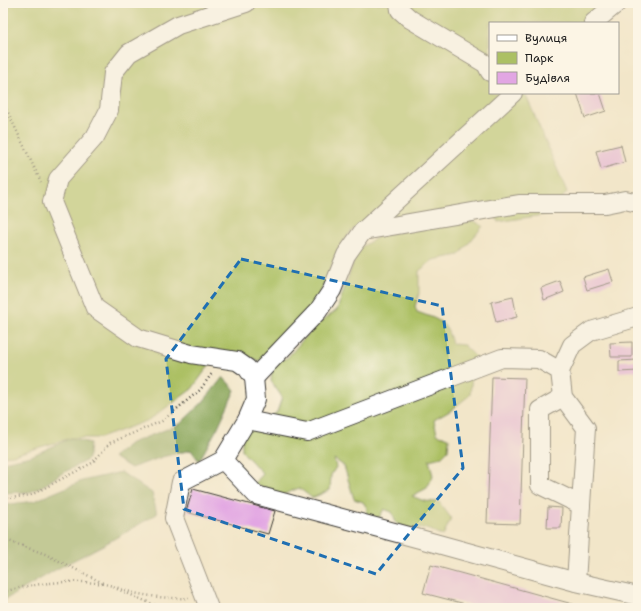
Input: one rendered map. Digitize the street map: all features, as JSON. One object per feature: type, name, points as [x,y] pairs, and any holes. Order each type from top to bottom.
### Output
[{"type":"street","points":[[207,602],[174,518],[181,482],[223,460],[248,420],[256,399],[254,378],[247,368],[237,361],[191,354],[138,338],[95,308],[52,202],[58,179],[95,137],[106,117],[109,110],[113,73],[129,53],[178,26],[246,3]]},
{"type":"street","points":[[399,3],[400,10],[410,19],[486,64],[489,70]]},
{"type":"street","points":[[594,22],[617,3]]},
{"type":"street","points":[[495,111],[496,94]]},
{"type":"street","points":[[254,378],[318,311],[332,290],[346,255],[364,231],[512,94]]},
{"type":"street","points":[[364,231],[519,204],[605,204],[625,200],[638,203]]},
{"type":"street","points":[[576,582],[586,428],[563,397],[560,371],[572,345],[591,331],[638,317]]},
{"type":"street","points":[[248,420],[307,432],[502,358],[539,359],[560,371]]},
{"type":"street","points":[[563,397],[540,410],[540,485],[581,505]]},
{"type":"street","points":[[223,460],[256,495],[576,582],[632,599]]},
{"type":"path","points":[[3,102],[22,144],[52,202]]},
{"type":"path","points":[[3,499],[31,495],[92,463],[110,443],[162,421],[200,390],[222,359]]},
{"type":"path","points":[[3,539],[45,554],[104,584],[162,608]]},
{"type":"path","points":[[3,592],[25,585],[72,582],[104,584],[139,594],[207,602]]},
{"type":"highlighted area","points":[[241,259],[442,306],[463,468],[376,574],[184,509],[166,359]]},
{"type":"green space","points":[[3,3],[608,3],[586,22],[489,22],[489,94],[525,94],[567,192],[549,214],[498,222],[489,203],[354,228],[339,247],[315,306],[264,362],[240,355],[217,354],[192,389],[149,420],[100,438],[71,438],[13,455],[3,456]]},
{"type":"green space","points":[[474,221],[483,226],[459,255],[433,260],[419,271],[419,294],[415,306],[417,312],[436,319],[444,325],[450,336],[452,344],[464,345],[484,365],[472,375],[470,395],[450,411],[434,420],[437,434],[449,438],[448,450],[441,457],[429,460],[433,476],[427,488],[412,496],[424,501],[439,502],[451,518],[443,536],[426,528],[406,529],[396,523],[392,512],[384,509],[379,518],[366,515],[367,508],[363,502],[354,499],[344,466],[334,459],[336,467],[331,475],[330,490],[312,498],[299,488],[280,496],[254,484],[263,474],[242,451],[242,438],[251,427],[262,424],[277,412],[282,397],[271,381],[273,362],[287,358],[314,327],[337,310],[358,249],[383,234]]},
{"type":"green space","points":[[223,377],[235,390],[218,427],[199,461],[191,450],[162,457],[131,468],[113,457],[131,443],[180,424],[203,402]]},
{"type":"green space","points":[[71,438],[90,443],[87,460],[30,492],[3,493],[3,462],[31,456]]},
{"type":"green space","points":[[121,472],[152,493],[157,514],[107,543],[57,569],[3,601],[3,505],[34,501],[82,481]]},
{"type":"building","points":[[577,94],[600,94],[606,111],[585,118]]},
{"type":"building","points":[[621,145],[625,162],[601,169],[596,151]]},
{"type":"building","points":[[609,269],[613,282],[587,290],[583,277]]},
{"type":"building","points":[[560,281],[564,292],[544,300],[541,288]]},
{"type":"building","points":[[513,297],[517,317],[496,322],[491,302]]},
{"type":"building","points":[[632,342],[632,357],[611,357],[610,343]]},
{"type":"building","points":[[637,360],[638,371],[619,372],[619,361]]},
{"type":"building","points":[[492,377],[525,378],[520,524],[487,523]]},
{"type":"building","points":[[193,489],[275,511],[268,534],[186,512]]},
{"type":"building","points":[[548,507],[562,508],[561,528],[547,528]]},
{"type":"building","points":[[431,565],[587,608],[481,608],[423,593]]}]
